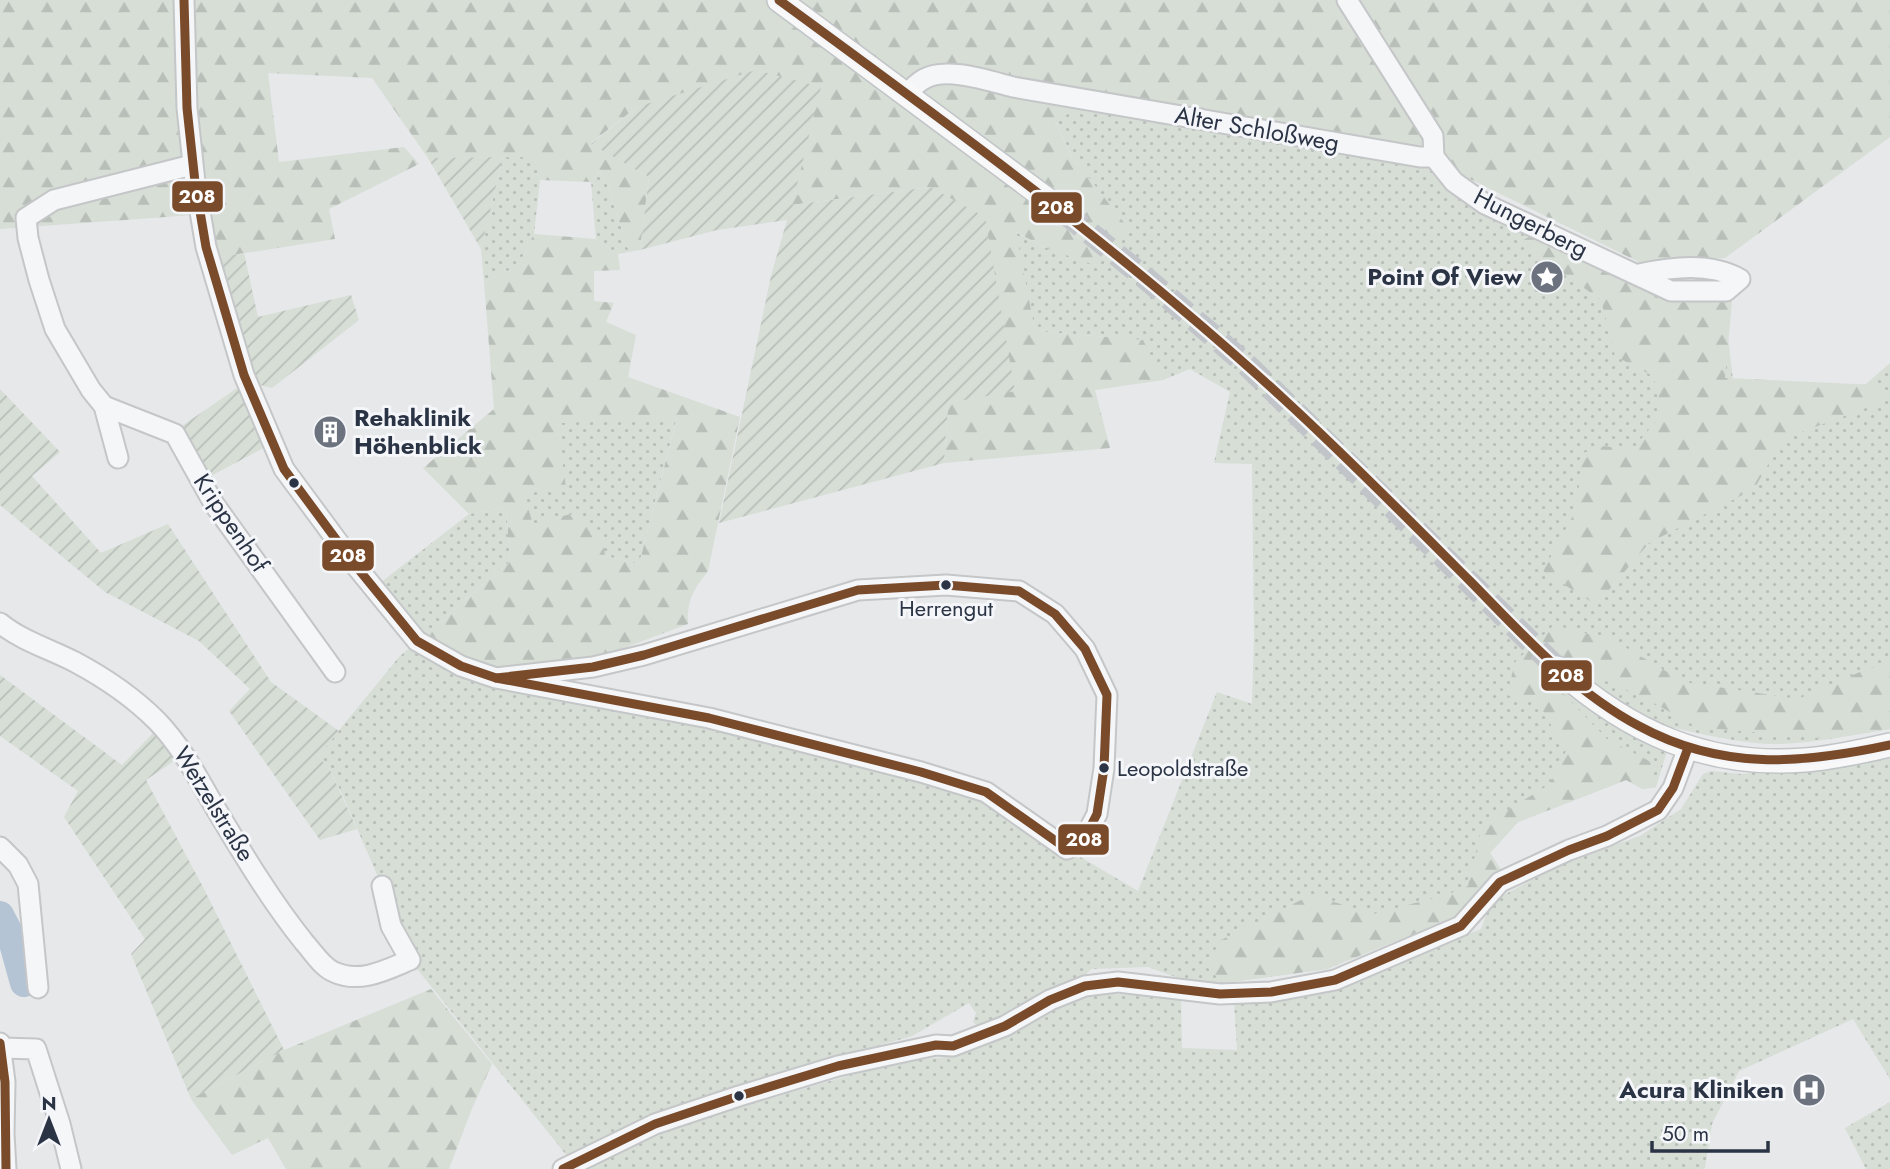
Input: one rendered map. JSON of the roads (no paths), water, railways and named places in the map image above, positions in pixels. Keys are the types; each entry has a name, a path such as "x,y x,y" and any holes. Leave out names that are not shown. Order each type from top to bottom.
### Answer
{"main road":[{"path":"779,0 1064,212"},
{"path":"1557,668 1612,712 1639,728 1688,748 1726,757 1778,761 1836,756 1890,746"}],"street":[{"path":"184,0 187,108 192,165 206,247 244,374 285,469 355,565 417,641 461,666 496,678 709,718 921,772 986,792 1067,849 1083,841 1097,814 1104,768 1107,695 1085,649 1055,614 1019,591 946,585 858,590 593,667 496,678"},
{"path":"1348,0 1433,136 1434,157"},
{"name":"Alter Schloßweg","path":"907,93 925,78 940,73 961,75 1013,87 1393,153 1434,157"},
{"name":"Hungerberg","path":"1434,157 1454,182 1485,204 1639,274"},
{"path":"118,458 104,406 90,390 55,329 39,280 26,218 54,200 192,165"},
{"name":"Krippenhof","path":"104,406 175,435 214,504 335,672"},
{"name":"Wetzelstraße","path":"0,623 10,631 76,662 130,695 156,721 176,742 293,928 320,961 333,972 355,977 376,975 410,960 391,926 382,886"},
{"path":"564,1169 646,1128 739,1096 838,1066 936,1045 953,1046 1005,1026 1050,1000 1085,986 1118,982 1220,994 1271,992 1335,980 1461,926 1500,882 1559,854 1607,836 1658,810 1673,788 1688,748"},
{"path":"0,847 18,865 28,884 38,988"},
{"path":"6,1169 5,1082 1,1046 36,1049 71,1169"}],"waterway":[{"path":"0,915 11,936 24,983"}],"tunnel":[{"path":"1064,212 1247,365 1557,668"}],"place":[{"name":"Point Of View","path":"1547,277"},
{"name":"Rehaklinik Höhenblick","path":"330,432"},
{"name":"Herrengut","path":"946,585"},
{"name":"Leopoldstraße","path":"1104,768"},
{"name":"Acura Kliniken","path":"1809,1090"}]}
